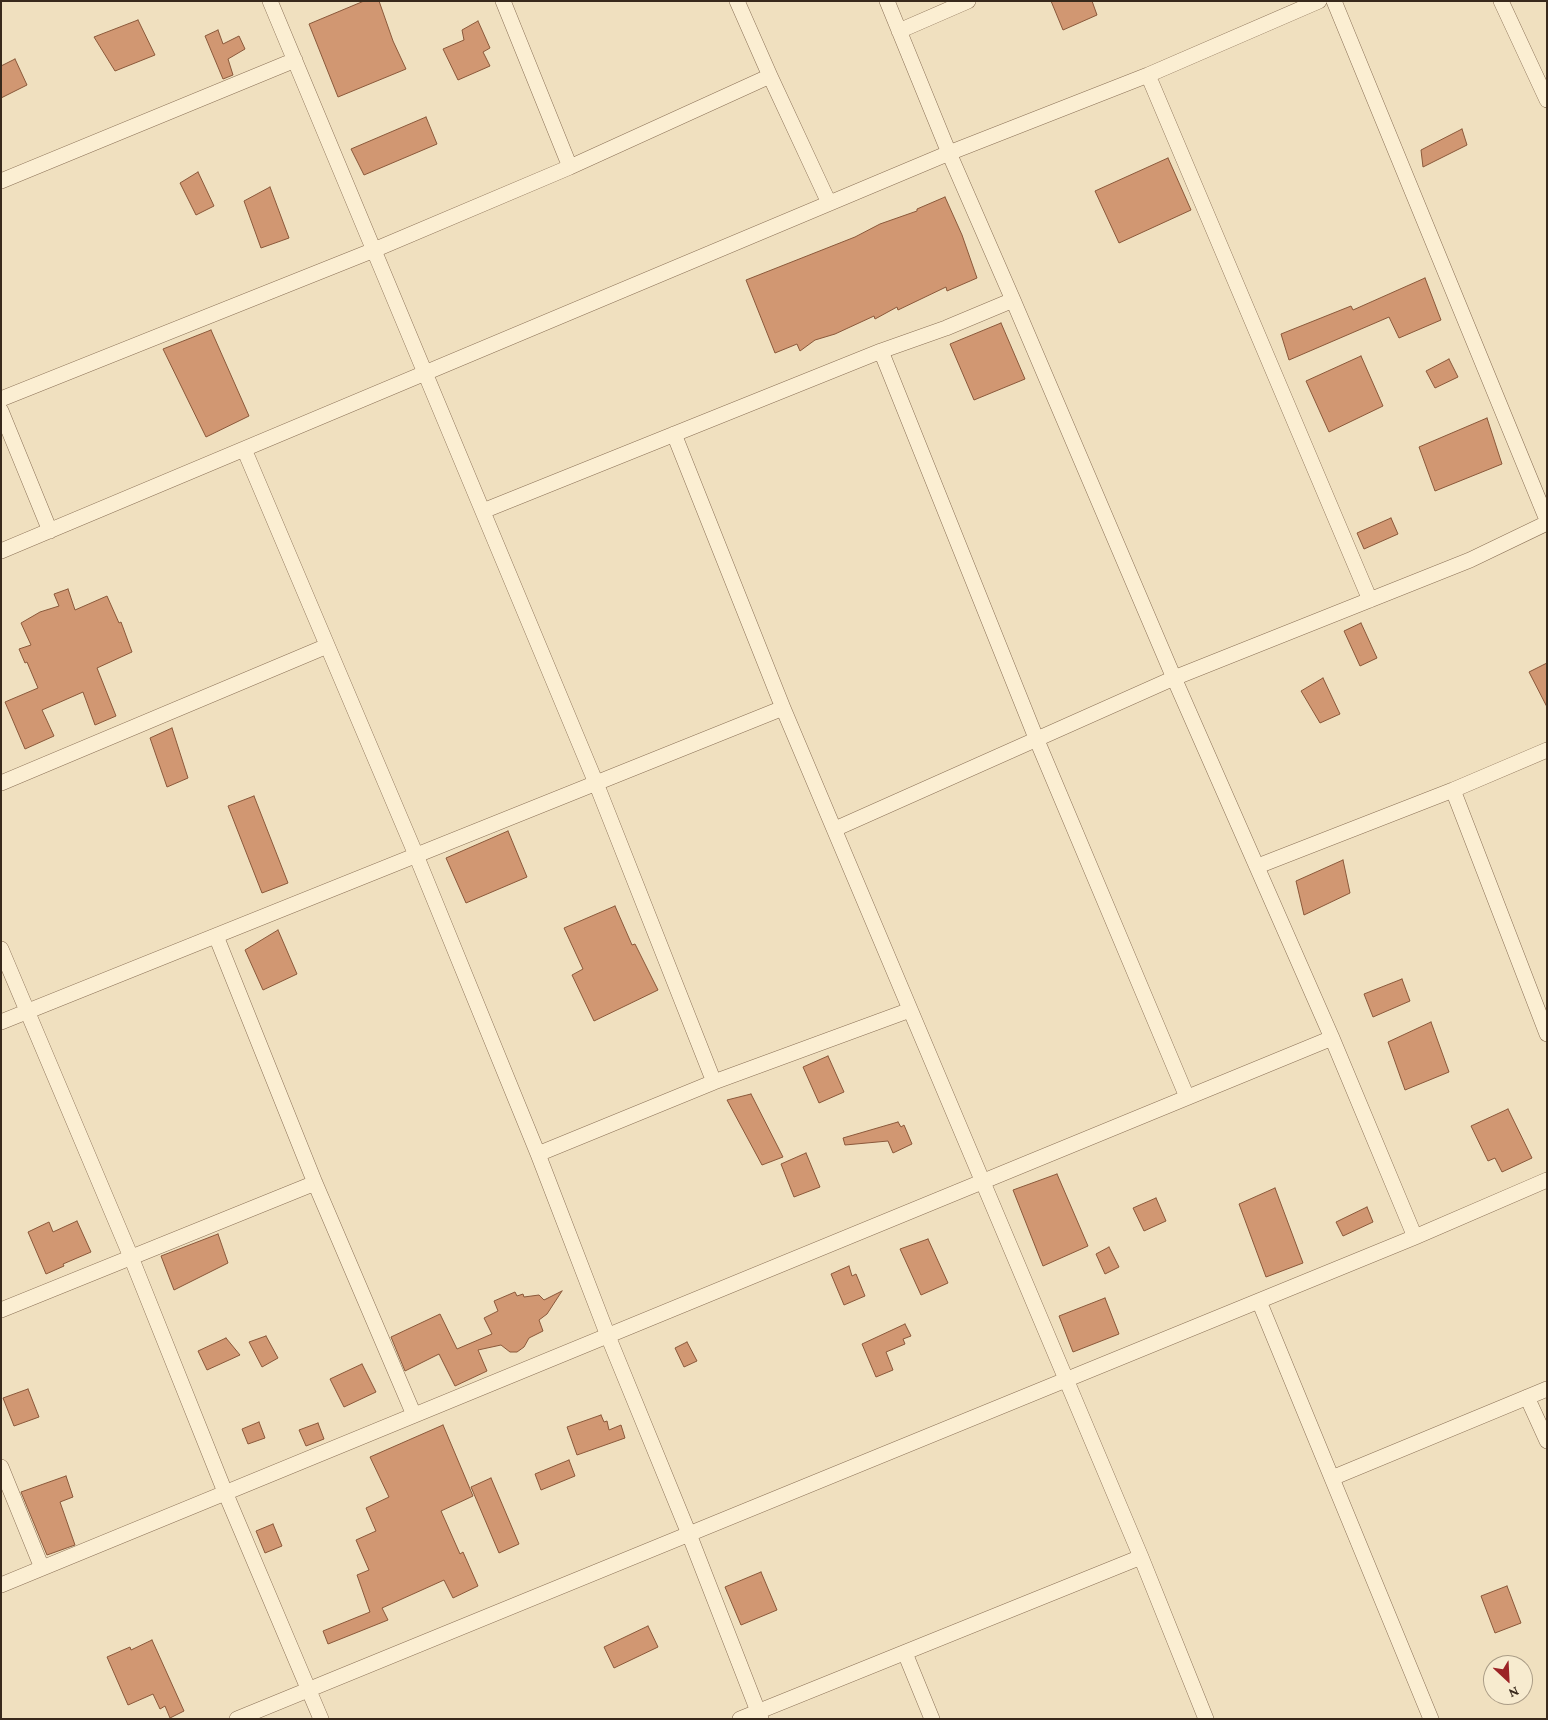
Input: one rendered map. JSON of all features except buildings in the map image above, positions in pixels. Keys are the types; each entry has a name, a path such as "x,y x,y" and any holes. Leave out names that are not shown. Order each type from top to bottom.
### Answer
{"street":[{"path":"270,1 596,783 714,1082"},
{"path":"503,1 570,167"},
{"path":"737,1 829,203"},
{"path":"887,1 949,153 1174,678 1332,1038 1415,1237"},
{"path":"899,31 968,1"},
{"path":"1,551 949,153 1148,75 1319,1"},
{"path":"836,829 1036,738 1174,678 1470,560 1547,522 1334,1"},
{"path":"1501,1 1547,100"},
{"path":"1,181 295,60"},
{"path":"1148,75 1370,600"},
{"path":"1,399 374,250 570,167 770,76"},
{"path":"483,510 1013,300"},
{"path":"881,351 1036,738 1187,1097"},
{"path":"1,411 50,531"},
{"path":"674,434 783,708 984,1181 1141,1557 1206,1719"},
{"path":"244,449 416,856 538,1154 608,1336 760,1715"},
{"path":"1,783 327,646"},
{"path":"1,1022 783,708"},
{"path":"1258,866 1453,790 1547,750"},
{"path":"1453,790 1547,1034"},
{"path":"216,936 315,1183 414,1415"},
{"path":"1,949 131,1257 226,1492 321,1719"},
{"path":"538,1154 714,1082 910,1010"},
{"path":"1,1585 1332,1038"},
{"path":"237,1719 1415,1237 1547,1180"},
{"path":"1,1310 315,1183"},
{"path":"1259,1301 1431,1719"},
{"path":"1332,1478 1547,1389"},
{"path":"1527,1397 1547,1441"},
{"path":"1,1467 42,1568"},
{"path":"740,1719 760,1715 905,1653 1141,1557"},
{"path":"905,1653 932,1719"}]}
